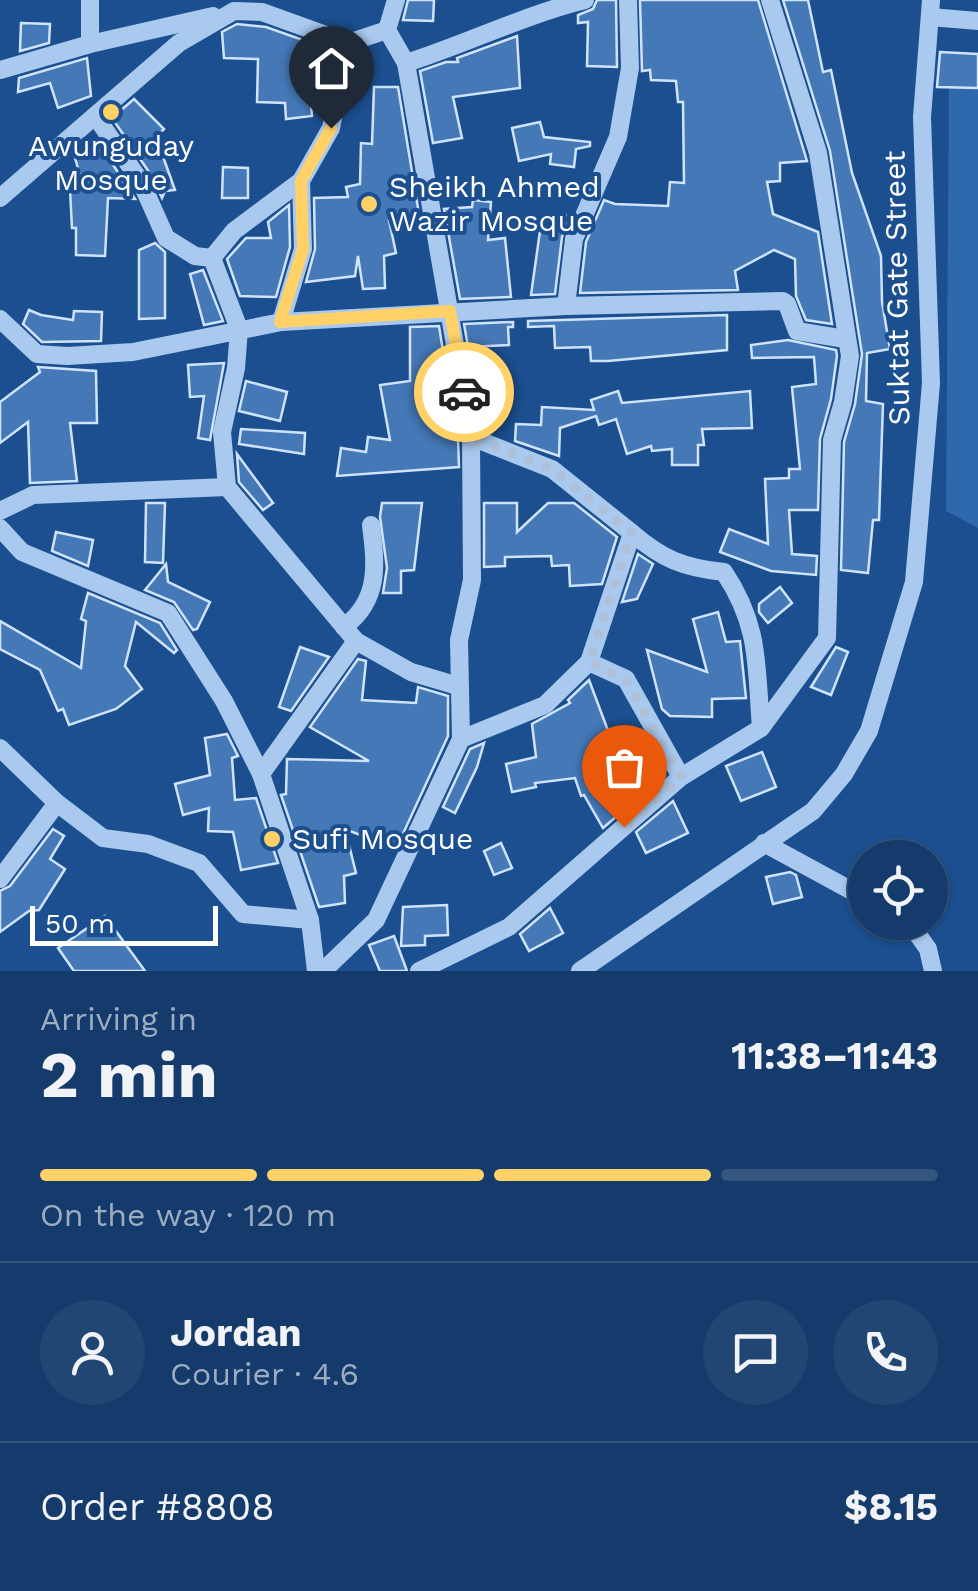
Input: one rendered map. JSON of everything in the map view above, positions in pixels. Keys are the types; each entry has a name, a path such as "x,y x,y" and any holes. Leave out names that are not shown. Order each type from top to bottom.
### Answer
{"street":[{"path":"90,0 90,44"},
{"path":"320,971 376,920 461,739 459,640 472,580 471,437 406,63 387,30 396,0"},
{"path":"406,63 461,46 550,9 585,0"},
{"path":"566,306 574,239 618,137 630,68 628,0"},
{"path":"419,971 509,927 682,778 761,728 827,638 832,440 850,356 818,153 770,0"},
{"path":"0,198 179,42 242,6"},
{"path":"0,56 9,67 242,6 348,42 387,30"},
{"path":"931,9 978,21"},
{"name":"Suktat Gate Street","path":"580,971 813,812 844,774 869,731 914,582 932,384 922,117 931,9"},
{"path":"212,258 234,231 301,181 331,128 348,42"},
{"path":"96,117 141,182 166,238 195,256 212,258"},
{"path":"280,322 303,249 301,181"},
{"path":"212,258 238,328 236,368 222,432 228,487 350,634 410,672 458,686"},
{"path":"0,320 37,354 66,356 133,352 280,322 566,306 783,301 788,304 796,331 845,339"},
{"path":"471,437 552,469 652,550 689,568 724,572 744,602 755,644 761,728"},
{"path":"0,511 33,496 228,487"},
{"path":"261,774 368,602 375,580 371,524"},
{"path":"0,528 22,552 168,614 224,702 261,774 310,920 320,971"},
{"path":"461,739 544,705 589,662 632,533"},
{"path":"589,662 626,680 682,778"},
{"path":"0,748 57,803 103,838 148,844 199,862 243,914 310,920"},
{"path":"0,879 57,803"},
{"path":"764,843 848,889"},
{"path":"922,940 933,971"}],"shaded area":[{"path":"949,76 978,77 978,528 946,511"}],"building":[{"path":"408,0 434,0 433,21 403,20"},
{"path":"597,0 616,0 617,67 587,66 588,22 578,23 578,15 593,9"},
{"path":"640,0 758,0 807,161 780,163 780,181 767,182 773,214 818,232 832,324 806,320 796,296 795,259 774,250 735,271 738,290 580,293 586,242 604,200 668,206 670,182 684,183 683,102 678,102 676,81 651,80 650,70 642,71"},
{"path":"783,0 808,0 823,72 831,70 852,173 881,256 882,302 890,349 867,353 866,401 883,404 879,520 873,520 868,573 841,570 844,442 855,404 862,354 830,151"},
{"path":"21,23 50,24 49,43 20,51"},
{"path":"237,24 266,27 334,51 327,84 309,86 312,116 286,119 285,103 257,102 258,59 224,58 222,32"},
{"path":"517,36 520,88 453,97 462,138 433,143 420,71 458,62 457,58"},
{"path":"940,52 978,54 978,88 937,87"},
{"path":"87,58 91,96 58,108 50,83 18,92 19,78"},
{"path":"374,87 398,87 419,214 389,220 396,253 384,256 385,288 363,289 358,256 355,276 306,282 315,249 314,198 348,197 346,187 360,184 361,143 372,144"},
{"path":"134,99 164,129 156,137 175,190 165,191 162,198 112,118"},
{"path":"540,122 544,137 590,142 590,146 576,149 574,167 550,164 551,154 519,161 512,128"},
{"path":"103,149 135,199 108,198 105,256 76,255 70,190 84,189 75,158"},
{"path":"223,167 248,168 248,198 222,198"},
{"path":"473,200 491,202 488,240 505,238 511,297 460,299 444,209 472,207"},
{"path":"289,205 290,247 276,297 240,296 227,259 246,238 271,238 268,222"},
{"path":"559,214 570,216 562,237 555,294 531,295 540,231 556,234"},
{"path":"155,243 165,252 165,318 139,319 139,250"},
{"path":"203,270 223,321 204,325 190,274"},
{"path":"29,310 73,320 74,311 102,312 101,341 42,342 23,324"},
{"path":"727,315 727,350 608,361 591,361 590,347 555,348 554,326 528,327 528,321"},
{"path":"513,322 513,327 508,327 509,345 468,347 464,324"},
{"path":"439,326 443,351 438,351 438,397 451,395 459,467 337,476 341,448 366,452 368,437 390,440 380,385 410,381 410,327"},
{"path":"788,340 836,350 837,356 820,439 818,510 789,510 792,554 817,556 816,575 771,571 720,552 729,529 768,544 765,479 789,478 789,469 800,469 792,387 816,384 814,357 752,358 751,345"},
{"path":"224,363 210,440 198,438 204,396 190,397 188,365"},
{"path":"38,367 96,371 97,423 70,423 77,481 30,483 28,422 0,443 0,402 40,372"},
{"path":"246,381 287,392 280,421 239,411"},
{"path":"618,391 622,403 750,391 752,428 702,429 704,445 698,445 698,465 672,465 672,449 652,451 651,446 627,454 616,419 599,425 596,416 560,428 559,456 515,441 516,424 541,425 542,407 594,410 591,400"},
{"path":"241,429 305,433 304,454 239,444"},
{"path":"237,454 273,503 263,510 239,482"},
{"path":"146,503 165,503 163,563 145,562"},
{"path":"382,503 422,503 414,570 401,571 401,593 383,593 387,568 380,517"},
{"path":"484,503 517,503 517,532 548,503 574,503 617,537 602,584 570,586 569,565 552,566 551,556 505,557 505,566 484,567"},
{"path":"56,532 93,540 88,566 52,551"},
{"path":"638,554 653,564 637,599 622,602"},
{"path":"166,564 168,582 210,602 197,629 193,630 174,602 145,590"},
{"path":"780,587 792,603 768,623 759,612 759,604"},
{"path":"88,593 160,623 177,650 174,653 136,622 125,666 142,689 116,709 69,725 63,709 58,711 40,670 0,649 0,621 81,668 86,621 81,619"},
{"path":"718,612 726,642 740,641 746,698 712,699 712,717 670,716 662,709 647,650 707,672 693,619"},
{"path":"300,647 329,657 291,711 279,707"},
{"path":"836,647 848,652 831,695 811,687"},
{"path":"358,659 366,661 362,700 416,703 418,687 448,696 448,736 396,849 345,829 356,873 344,876 345,903 319,907 281,795 286,794 287,759 369,761 310,727"},
{"path":"589,680 610,736 630,734 632,755 623,756 639,797 603,828 584,795 581,796 575,778 535,783 536,787 512,792 506,764 536,757 532,724 570,703 568,700"},
{"path":"227,734 238,756 232,758 235,800 256,798 278,863 241,870 233,832 208,831 209,808 183,815 175,784 210,775 205,738"},
{"path":"484,743 455,813 443,807 470,749"},
{"path":"762,752 776,787 741,801 726,766"},
{"path":"673,801 688,833 646,853 636,832"},
{"path":"53,829 64,836 50,859 65,869 39,910 29,911 0,932 0,891 10,886"},
{"path":"501,843 512,868 494,875 484,851"},
{"path":"790,872 796,875 802,897 773,904 766,877"},
{"path":"447,905 448,935 425,936 425,945 401,946 403,907"},
{"path":"550,908 563,933 529,951 520,934"},
{"path":"105,916 145,971 74,971 58,948"},
{"path":"394,936 407,971 380,971 369,945"}],"way so far":[{"path":"464,392 471,437 552,469 632,533 589,662 626,680 682,778 624,827"}],"place":[{"name":"Awunguday Mosque","path":"111,112"},
{"name":"Sheikh Ahmed Wazir Mosque","path":"369,204"},
{"name":"Sufi Mosque","path":"272,839"}],"route":[{"path":"331,128 301,181 303,249 280,322 450,311 464,392"}]}
